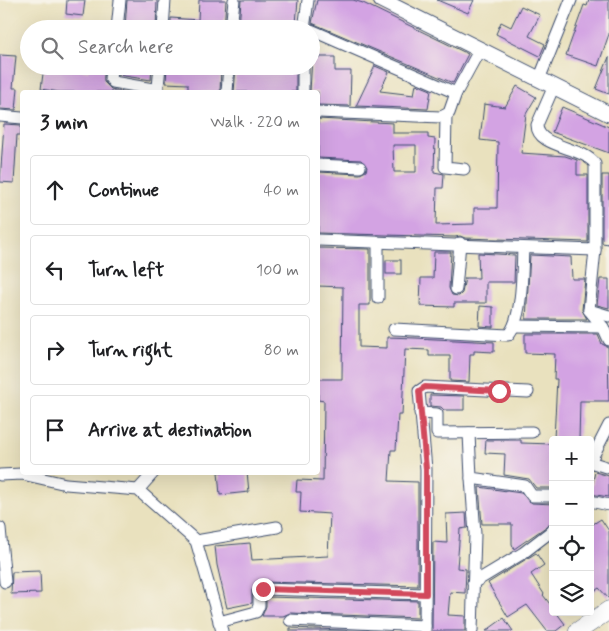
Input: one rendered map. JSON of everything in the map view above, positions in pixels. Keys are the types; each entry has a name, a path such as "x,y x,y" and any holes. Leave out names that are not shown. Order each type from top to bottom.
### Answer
{"main road":[{"path":"578,631 609,610"}],"street":[{"path":"118,20 120,0"},
{"path":"164,20 165,0"},
{"path":"233,20 234,0"},
{"path":"307,20 308,0"},
{"path":"381,0 540,77 609,114"},
{"path":"540,77 571,0"},
{"path":"320,34 456,93"},
{"path":"464,169 445,168 446,115 480,49"},
{"path":"110,75 113,82 153,89 158,87 159,75"},
{"path":"227,90 228,75"},
{"path":"303,75 303,90"},
{"path":"554,86 537,125 537,131 543,138 588,156 595,164 595,250 589,310 603,327 609,340"},
{"path":"320,112 441,117 446,115"},
{"path":"0,116 20,118"},
{"path":"320,165 360,167"},
{"path":"320,240 460,243 523,248 595,250"},
{"path":"378,242 378,298"},
{"path":"456,289 460,243"},
{"path":"394,330 508,335 514,326 521,291 523,248"},
{"path":"589,310 609,316"},
{"path":"514,326 603,327"},
{"path":"290,620 425,628 426,469 419,391 422,387 528,392"},
{"path":"420,413 437,414 437,433 532,432"},
{"path":"594,454 609,425"},
{"path":"469,433 475,534 472,631"},
{"path":"594,463 606,467"},
{"path":"0,475 20,474"},
{"path":"26,475 66,484 138,490 196,541 221,626 256,612 259,606 259,593 263,589 426,594"},
{"path":"138,490 151,475"},
{"path":"471,478 525,486 530,494 534,496 549,496"},
{"path":"594,502 609,505"},
{"path":"196,541 277,527"},
{"path":"0,528 5,582"},
{"path":"473,582 523,553 549,533"}],"building":[{"path":"67,0 85,0 83,16 66,14"},
{"path":"127,0 157,0 156,20 126,20"},
{"path":"199,0 226,0 225,20 198,20"},
{"path":"241,0 298,0 296,20 240,20"},
{"path":"317,0 353,0 363,3 468,54 453,83 320,26 320,20 313,20"},
{"path":"437,0 474,0 468,13"},
{"path":"589,0 609,0 609,34 598,66 566,55 584,5 587,6"},
{"path":"521,6 540,15 529,36 545,44 540,56 496,34 501,22 511,27"},
{"path":"171,18 198,20 171,20"},
{"path":"0,55 16,56 13,88 18,88 16,110 0,109"},
{"path":"320,57 335,57 335,71 351,71 350,106 320,105 320,90 310,90 311,75 320,75"},
{"path":"609,57 609,94 596,89"},
{"path":"375,66 389,72 380,91 414,95 416,84 431,90 428,109 356,106"},
{"path":"43,75 104,75 104,82 111,89 115,90 47,90 41,89"},
{"path":"118,75 151,75 151,80"},
{"path":"166,75 221,75 220,90 188,90 188,84 166,83"},
{"path":"235,75 296,75 296,90 234,90"},
{"path":"517,86 536,97 526,114 521,153 565,156 577,160 577,175 588,175 588,242 465,238 460,236 320,233 320,172 360,174 366,171 367,167 361,160 320,158 320,119 393,123 393,133 428,133 428,138 435,139 434,172 444,174 443,188 437,188 436,225 474,224 474,208 497,208 498,142 480,140 484,104 505,107","holes":["393,145 416,145 416,172 394,172"]},
{"path":"562,107 609,127 609,153 552,132"},
{"path":"4,124 20,125 20,135 17,135 14,183 0,182"},
{"path":"602,175 609,175 609,244 602,243"},
{"path":"320,248 370,249 370,305 359,305 359,347 387,348 387,337 494,342 494,352 474,351 474,354 470,354 469,382 450,381 450,356 429,356 429,350 405,349 402,415 398,415 396,450 391,450 389,481 418,482 418,586 263,582 252,590 252,603 227,608 217,565 215,546 250,543 252,560 328,556 330,514 300,512 301,492 296,492 297,480 323,481 324,401 320,400 320,379 342,379 343,287 320,286"},
{"path":"434,252 451,252 449,288 452,295 459,296 462,293 465,278 479,278 478,253 515,255 514,282 486,282 486,303 454,303 454,307 420,306 421,278 433,278"},
{"path":"530,255 571,257 572,279 585,279 582,310 587,319 526,319"},
{"path":"386,260 401,260 401,274 386,274"},
{"path":"600,279 609,279 609,308 597,305"},
{"path":"480,306 493,307 493,327 479,326"},
{"path":"525,334 598,334 602,344 608,347 609,401 580,401 579,436 554,436 557,379 554,379 555,354 525,353"},
{"path":"430,395 464,396 464,410 444,410 441,407 430,406"},
{"path":"486,440 521,440 521,443 549,444 549,488 536,488 529,479 504,475 505,454 485,453"},
{"path":"595,472 609,476 609,497 594,495"},
{"path":"218,475 247,475 249,492 220,495"},
{"path":"479,487 521,493 532,503 549,504 549,525 514,549 512,544 512,524 482,524"},
{"path":"466,513 467,528 460,529 457,568 466,569 465,593 450,592 448,615 465,616 465,631 432,631 433,542 447,543 446,514"},
{"path":"601,519 609,531 609,599 599,588 594,591 594,523"},
{"path":"536,553 544,565 531,574 549,603 549,616 559,616 565,624 556,631 547,631 527,605 508,617 488,583"},
{"path":"40,571 41,593 11,594 12,572"},
{"path":"266,597 418,601 418,618 290,613 283,616 262,616 266,606"},
{"path":"504,618 513,631 486,631"},
{"path":"290,628 369,631 290,631"}],"route":[{"path":"263,589 426,594 426,469 419,391 422,387 425,387 499,391"}]}
